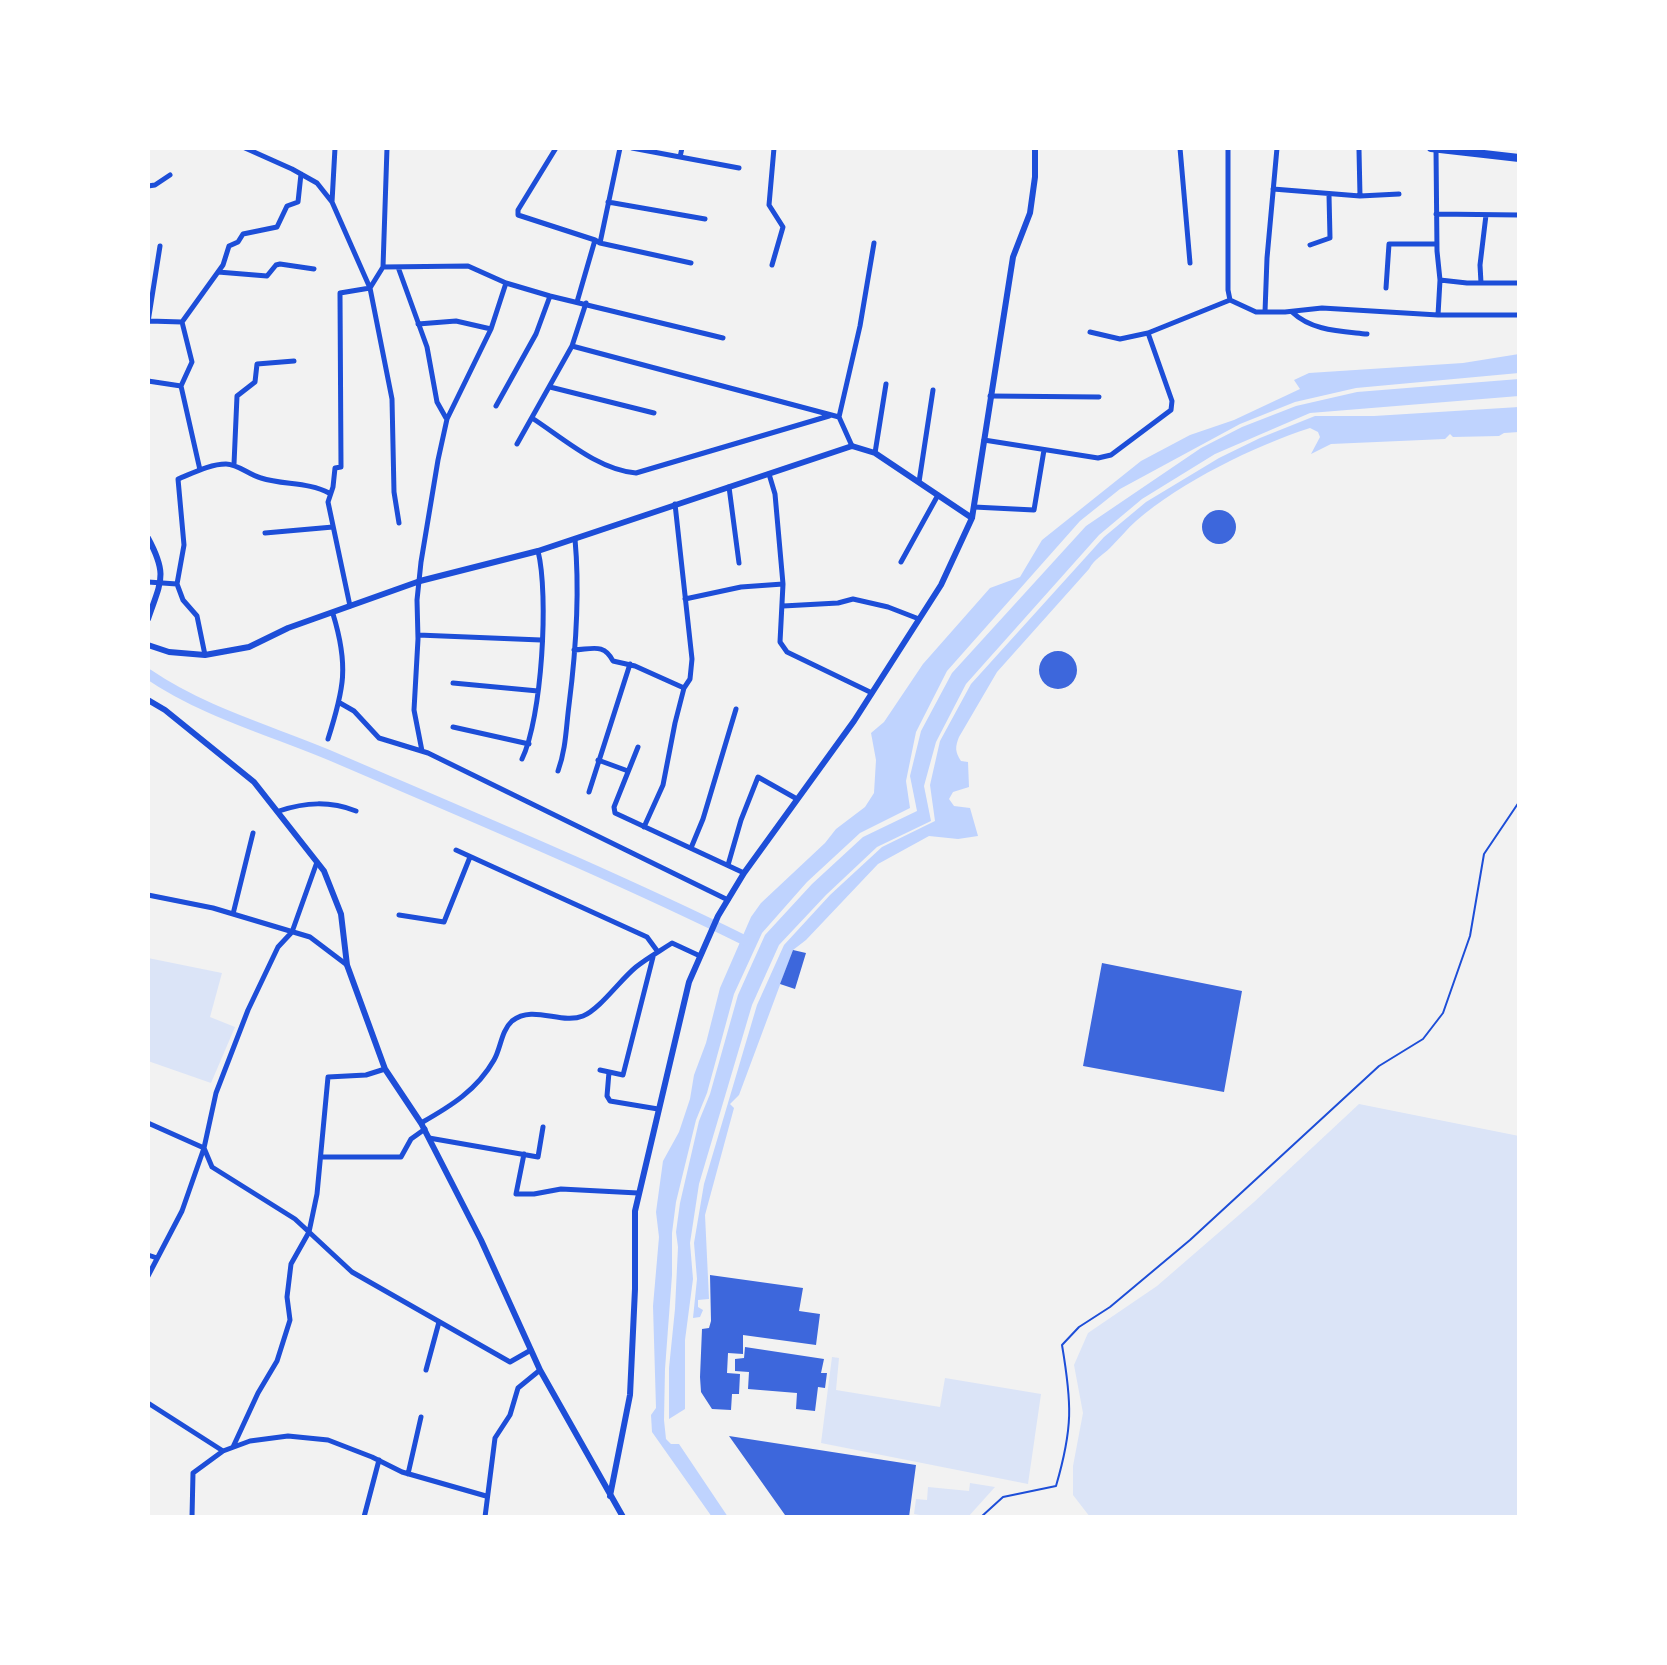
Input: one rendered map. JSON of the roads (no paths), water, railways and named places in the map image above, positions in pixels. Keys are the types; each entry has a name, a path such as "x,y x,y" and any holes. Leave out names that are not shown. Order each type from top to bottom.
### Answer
{"main road":[{"path":"1434,148 1519,158"}],"street":[{"path":"245,148 317,183 332,202 370,288 392,399 394,492 399,523"},
{"path":"332,202 335,148"},
{"path":"350,606 328,502 335,468 341,467 340,293 370,288 383,267 387,148"},
{"path":"556,148 518,210 518,215 598,242 691,263"},
{"path":"577,302 598,242 620,148"},
{"path":"632,148 739,168"},
{"path":"680,157 682,148"},
{"path":"772,265 783,227 769,205 774,148"},
{"path":"610,1496 630,1395 635,1211 689,982 718,916 744,873 872,693 941,585 972,518 1013,257 1030,213 1035,148"},
{"path":"1180,148 1190,263"},
{"path":"1228,148 1230,300"},
{"path":"1265,312 1277,148"},
{"path":"1434,148 1440,280 1438,315"},
{"path":"1359,150 1360,196"},
{"path":"200,470 181,386 192,362 182,322 218,272 229,246 238,242 243,234 277,227 287,206 298,202 301,174"},
{"path":"148,186 170,175"},
{"path":"1273,189 1329,195 1399,194"},
{"path":"1310,245 1330,238 1329,195"},
{"path":"608,202 705,219"},
{"path":"1436,214 1519,215"},
{"path":"1481,283 1486,215"},
{"path":"852,446 839,417 860,326 874,243"},
{"path":"1386,288 1389,244 1437,244"},
{"path":"160,246 148,322 182,322"},
{"path":"218,272 267,276 280,264 314,269"},
{"path":"383,267 468,266 506,283 550,296 723,338"},
{"path":"398,267 427,347 437,402 447,419"},
{"path":"1440,280 1519,283"},
{"path":"422,751 414,710 421,562 447,419 491,329 506,283"},
{"path":"496,406 536,334 550,296"},
{"path":"1090,332 1120,339 1148,333 1230,300 1256,312 1322,308 1438,315 1519,315"},
{"path":"517,444 572,346 586,303"},
{"path":"1291,311 1301,321 1321,328 1367,334"},
{"path":"418,324 456,321 491,329"},
{"path":"984,440 1090,458 1105,457 1171,410 1172,401 1148,333"},
{"path":"572,346 839,417"},
{"path":"234,464 237,396 255,382 257,364 294,361"},
{"path":"148,381 181,386"},
{"path":"875,453 886,384"},
{"path":"550,387 654,413"},
{"path":"919,482 933,390"},
{"path":"990,396 1099,397"},
{"path":"532,418 595,459 620,472 636,473 829,416"},
{"path":"148,645 169,652 205,655 249,647 288,628 420,581 538,551 852,446 875,453 972,518"},
{"path":"974,507 1034,510 1044,450"},
{"path":"205,655 197,616 183,600 177,584 184,545 178,479 222,464 234,464 244,473 265,480 320,488 329,493"},
{"path":"769,474 775,494 783,584 780,642 787,652 872,693"},
{"path":"729,487 739,563"},
{"path":"901,562 938,495"},
{"path":"644,827 663,785 684,688 690,679 692,659 675,504"},
{"path":"265,533 333,527"},
{"path":"148,538 160,559 161,581 148,619"},
{"path":"558,771 566,742 574,650 578,570 575,539"},
{"path":"522,759 529,744 538,691 544,584 538,551"},
{"path":"148,582 177,584"},
{"path":"685,599 741,587 783,584"},
{"path":"783,606 838,603 853,599 888,607 919,619"},
{"path":"328,739 340,703 344,672 340,636 333,614"},
{"path":"418,635 541,640"},
{"path":"574,650 602,648 613,661 630,664 684,688"},
{"path":"589,792 630,664"},
{"path":"453,683 538,691"},
{"path":"148,700 165,710 254,782 324,871 341,914 347,965 385,1069 423,1126 481,1240 540,1370 623,1517"},
{"path":"340,703 354,711 379,738 422,751 728,900"},
{"path":"691,848 703,819 736,709"},
{"path":"453,727 529,744"},
{"path":"638,747 614,807 615,813 744,873"},
{"path":"598,760 628,771"},
{"path":"728,865 758,777 797,799"},
{"path":"279,811 296,806 334,803 356,811"},
{"path":"233,914 253,833"},
{"path":"456,850 647,937 656,954 623,1075 600,1070"},
{"path":"399,915 444,922 470,857"},
{"path":"148,1276 182,1211 204,1148 216,1093 248,1010 278,947 292,932 317,862"},
{"path":"148,895 233,914 310,937 347,965"},
{"path":"321,1157 401,1157 423,1126 480,1081 496,1058 505,1030 512,1022 522,1016 547,1015 572,1020 588,1015 637,966 672,943 702,953"},
{"path":"233,1447 277,1361 290,1320 287,1297 291,1264 309,1232 321,1157 328,1077 366,1075 385,1069"},
{"path":"609,1072 607,1096 610,1101 658,1109"},
{"path":"148,1123 204,1148 212,1167 295,1219 352,1272 510,1362 531,1350"},
{"path":"429,1138 538,1157 543,1127"},
{"path":"524,1154 516,1194 561,1189 638,1193"},
{"path":"148,1255 157,1258"},
{"path":"426,1370 439,1322"},
{"path":"485,1517 495,1438 510,1415 518,1388 540,1370"},
{"path":"148,1403 223,1451"},
{"path":"408,1474 421,1417"},
{"path":"192,1517 193,1473 233,1447 250,1441 288,1436 328,1440 408,1474 486,1496"},
{"path":"364,1517 379,1460"}],"lane":[{"path":"981,1517 1003,1497 1056,1486 1071,1422 1062,1345 1079,1327 1110,1307 1190,1240 1379,1066 1423,1039 1443,1013 1470,936 1484,854 1519,802"}],"water":[{"path":"1519,354 1519,373 1356,388 1295,402 1240,424 1120,489 1080,521 947,671 916,732 906,781 910,808 860,833 807,882 762,933 734,994 707,1093 696,1120 676,1202 672,1233 665,1369 666,1439 671,1444 679,1444 728,1517 712,1517 652,1432 651,1415 656,1408 653,1306 659,1237 656,1212 663,1161 679,1132 720,988 751,917 761,903 836,829 865,807 874,793 876,760 871,733 884,722 923,664 990,588 1020,577 1042,540 1141,461 1190,435 1234,420 1300,389 1294,380 1309,373 1463,363"},
{"path":"1519,379 1519,396 1310,413 1215,454 1142,499 1099,535 966,684 936,742 924,786 931,821 877,847 826,895 779,945 752,1005 699,1184 690,1243 693,1279 685,1340 685,1409 669,1419 669,1368 680,1203 699,1121 710,1094 738,995 765,935 812,884 863,837 917,811 910,776 921,731 952,673 1086,526 1201,448 1242,427 1296,406 1357,392"},
{"path":"1519,407 1519,432 1499,436 1453,437 1450,434 1445,439 1331,444 1311,454 1320,437 1318,432 1310,428 1288,436 1242,455 1174,493 1136,521 1094,562 997,672 959,737 957,752 961,761 968,762 969,787 953,792 949,799 954,806 970,808 978,836 958,839 929,836 878,864 793,950 739,1095 730,1104 734,1108 705,1215 709,1299 698,1300 698,1307 703,1310 700,1317 693,1318 697,1279 694,1243 704,1184 757,1005 784,945 830,895 882,847 935,821 930,785 940,741 971,684 1104,537 1146,502 1219,458 1315,416 1374,416"}],"waterway":[{"path":"148,674 216,711 491,824 746,941"}]}
